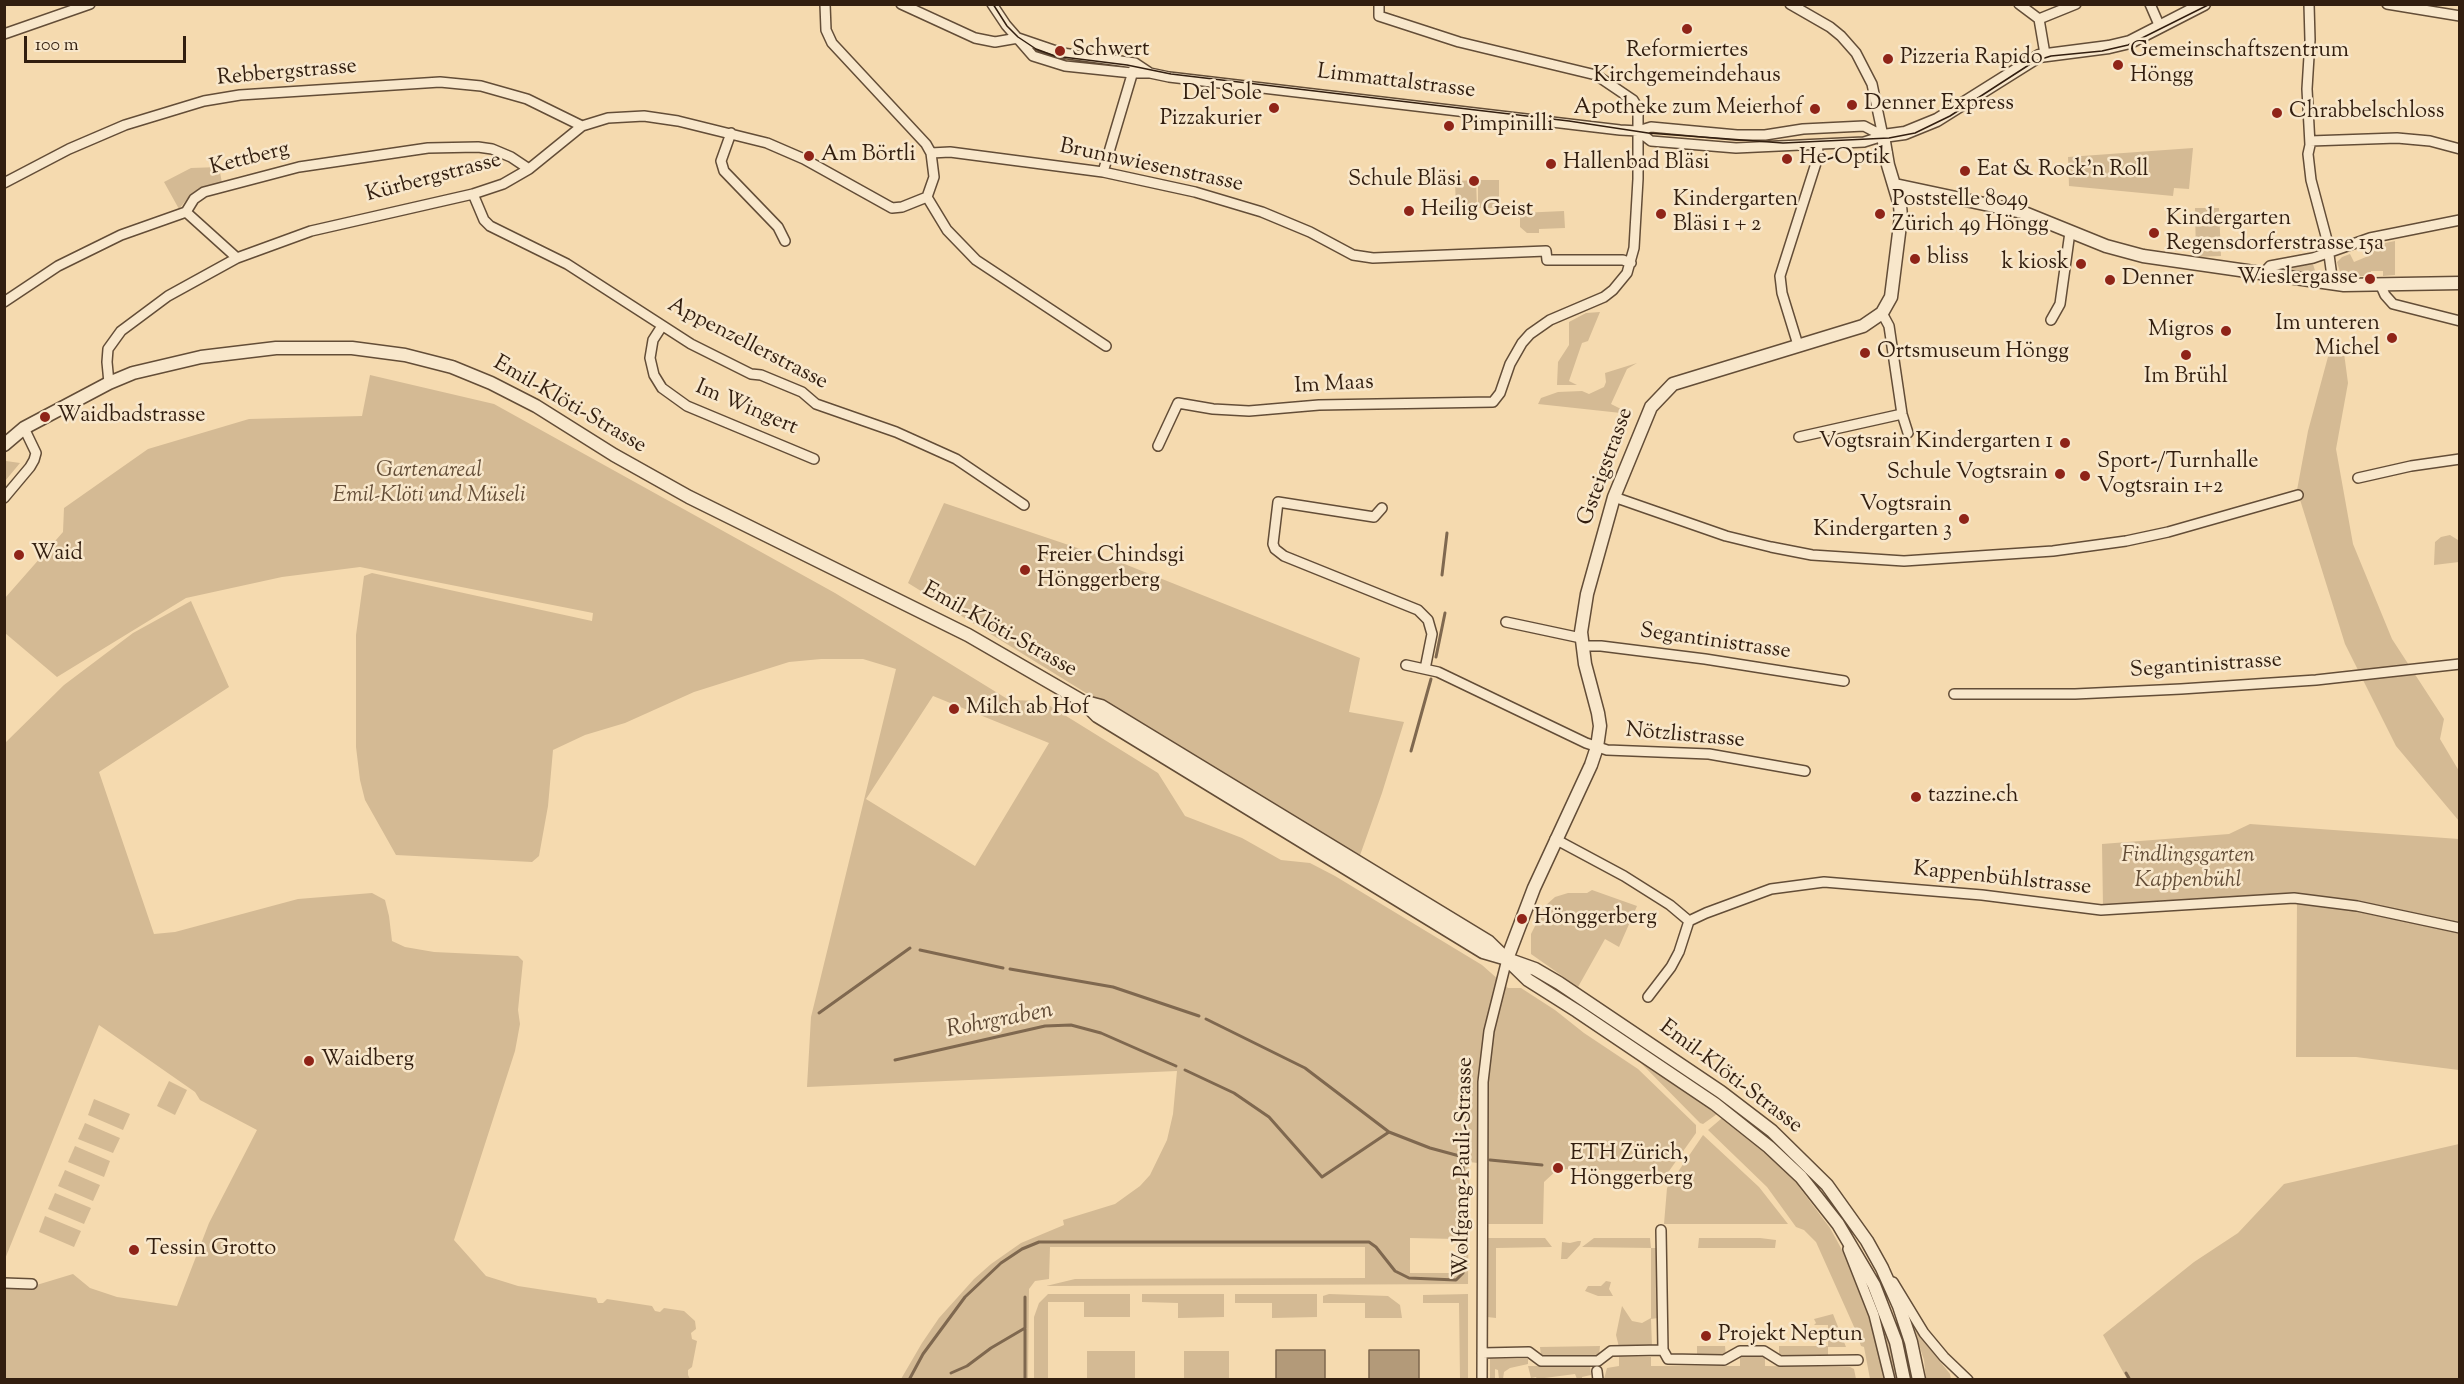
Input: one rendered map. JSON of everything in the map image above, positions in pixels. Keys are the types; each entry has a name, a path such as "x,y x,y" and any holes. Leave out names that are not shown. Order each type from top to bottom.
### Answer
{"street":[{"path":"4,34 90,4"},
{"path":"825,4 826,30 832,43 932,153 934,177 927,197 947,230 976,260 1106,346"},
{"path":"901,4 975,38 995,42 1018,38"},
{"name":"Limmattalstrasse","path":"992,4 1033,56 1044,61 1132,74 1150,73 1381,103 1638,131 1651,128 1765,135 1803,129 1864,126 1883,136"},
{"path":"1379,4 1379,16 1459,42 1596,75 1633,100 1638,108 1638,131 1634,248 1631,263"},
{"path":"1790,4 1841,36 1856,53 1872,84 1901,217 1890,297 1882,313 1889,326 1902,414 1908,432"},
{"path":"2019,4 2039,19 2045,54"},
{"path":"2039,19 2076,4"},
{"path":"2150,4 2160,27"},
{"path":"1883,136 1905,133 1937,120 2023,64 2045,54 2121,44 2204,4"},
{"path":"2309,4 2307,89 2310,141 2308,154 2311,180 2333,284"},
{"path":"2387,4 2460,16"},
{"name":"Limmattalstrasse","path":"1018,38 1062,54 1135,63 1150,73"},
{"path":"1103,172 1135,63"},
{"name":"Rebbergstrasse","path":"4,183 69,149 125,125 204,101 240,94 440,82 481,86 527,99 582,126"},
{"name":"Kürbergstrasse","path":"109,383 108,349 121,331 168,296 237,258 311,231 473,194 503,184 529,169 582,126 608,118 631,115 674,120 767,143 804,159 880,203 892,207 902,207 927,197"},
{"name":"Limmattalstrasse","path":"1638,131 1651,141 1736,148 1864,142 1883,136"},
{"path":"731,133 721,161 724,171 778,227 785,241"},
{"path":"1762,147 1765,135"},
{"path":"2310,141 2397,138 2430,141 2460,149"},
{"path":"1798,345 1782,293 1780,276 1817,160 1818,145"},
{"name":"Kettberg","path":"4,302 68,261 121,235 186,212 199,195 217,188 299,167 428,148 478,147 492,149 512,157 529,169"},
{"name":"Brunnwiesenstrasse","path":"932,153 950,152 1103,172 1195,192 1290,223 1353,255 1373,258 1546,251 1547,260 1623,260 1631,263"},
{"path":"1895,185 2022,212 2106,246 2143,256 2333,284 2381,286 2460,283"},
{"name":"Appenzellerstrasse","path":"473,194 484,220 490,226 567,264 691,344 751,374 761,375 802,392 816,404 896,432 956,459 1024,505"},
{"path":"186,212 237,258"},
{"path":"2262,275 2270,266 2328,254 2370,238 2460,220"},
{"path":"2051,320 2060,304 2070,232"},
{"name":"Im Maas","path":"1158,446 1178,403 1214,409 1249,411 1320,405 1493,402 1500,393 1510,364 1530,334 1550,320 1604,297 1621,282 1631,263"},
{"path":"2381,286 2385,296 2392,304 2460,321"},
{"name":"Gsteigstrasse","path":"1507,958 1555,839 1591,765 1597,747 1600,726 1598,712 1581,642 1587,594 1614,497 1651,407 1673,384 1863,326 1882,313"},
{"name":"Im Wingert","path":"662,326 654,340 650,358 654,375 662,388 687,406 814,459"},
{"name":"Emil-Klöti-Strasse","path":"4,445 24,428 109,383 133,373 201,357 276,348 352,348 405,355 452,367 491,383 536,406 650,477 929,615 1082,700 1101,706 1350,860 1489,942 1528,980 1715,1104 1801,1176 1838,1224 1874,1285 1896,1342 1904,1380"},
{"path":"1799,437 1902,414"},
{"path":"4,498 30,467 36,453 24,428"},
{"path":"2358,478 2411,466 2460,459"},
{"path":"1614,497 1726,536 1771,547 1812,555 1904,561 2053,551 2126,541 2168,532 2298,495"},
{"path":"1382,508 1374,517 1278,502 1273,544 1275,549 1284,556 1418,610 1428,620 1432,633 1425,669"},
{"name":"Segantinistrasse","path":"1506,622 1601,646 1705,659 1844,681"},
{"name":"Segantinistrasse","path":"1954,694 2075,694 2181,690 2377,674 2460,664"},
{"name":"Nötzlistrasse","path":"1406,665 1438,672 1607,750 1709,754 1805,771"},
{"path":"1555,839 1633,882 1670,905 1689,921 1679,952 1671,967 1648,997"},
{"name":"Kappenbühlstrasse","path":"1689,921 1771,889 1824,882 1982,895 2101,910 2294,898 2357,906 2460,928"},
{"name":"Emil-Klöti-Strasse","path":"1507,958 1535,969 1632,1030 1721,1092 1772,1131 1827,1185 1846,1209 1882,1268 1911,1342 1919,1380"},
{"name":"Wolfgang-Pauli-Strasse","path":"1482,1380 1482,1082 1489,1031 1507,958"},
{"path":"1838,1224 1874,1315 1890,1380"},
{"path":"1661,1230 1663,1350 1668,1359 1724,1360 1740,1351 1764,1351 1780,1361 1858,1360"},
{"path":"1882,1268 1924,1333 1944,1357 1968,1380"},
{"path":"4,1283 32,1284"},
{"path":"1482,1353 1529,1353 1541,1361 1598,1361 1611,1351 1663,1350"}],"green space":[{"path":"2193,148 2189,189 2174,188 2173,196 2069,186 2068,157"},
{"path":"219,167 222,183 201,188 179,209 164,182 191,168"},
{"path":"1476,180 1477,208 1456,209 1455,181"},
{"path":"1478,180 1499,180 1499,208 1478,208"},
{"path":"2195,208 2219,208 2221,256 2196,257"},
{"path":"1564,211 1565,228 1539,229 1539,233 1527,233 1520,227 1520,213"},
{"path":"2395,241 2395,275 2383,276 2383,271 2371,271 2371,276 2349,276 2340,272 2337,262 2342,257 2350,254 2354,262 2373,254 2370,246"},
{"path":"2313,264 2316,274 2285,270 2285,268"},
{"path":"1600,312 1588,341 1582,343 1569,381 1577,385 1557,385 1558,362 1569,345 1569,322 1586,313"},
{"path":"2329,353 2344,353 2348,383 2336,449 2353,544 2392,639 2444,719 2440,739 2459,771 2459,821 2396,746 2345,644 2297,490 2308,431"},
{"path":"1637,363 1627,369 1611,404 1621,409 1621,413 1538,404 1541,398 1558,392 1582,391 1589,394 1604,387 1605,373"},
{"name":"Gartenareal Emil-Klöti und Müseli","path":"370,375 494,404 835,593 1009,700 1042,701 1158,773 1185,816 1242,838 1281,860 1310,863 1482,965 1508,988 1521,988 1638,1069 1696,1125 1696,1133 1662,1181 1646,1171 1558,1169 1544,1182 1543,1224 1487,1224 1487,1164 1469,1162 1468,1284 1046,1286 1075,1279 1365,1278 1365,1247 1050,1247 1049,1279 1035,1281 1029,1289 1028,1379 901,1379 939,1318 974,1279 991,1264 1021,1243 1064,1225 1063,1220 1115,1204 1140,1186 1150,1175 1167,1140 1173,1114 1177,1071 807,1087 811,1017 896,669 863,659 789,662 694,692 625,723 585,735 553,750 548,806 539,856 532,862 396,855 365,800 356,747 356,635 364,576 372,573 592,621 593,613 360,567 282,577 186,598 57,677 5,633 5,598 63,532 64,508 148,449 249,419 362,416","holes":["933,696 1049,743 975,866 866,799","1410,1238 1456,1239 1457,1273 1410,1273"]},
{"path":"6,461 20,463 5,481 5,463"},
{"path":"944,503 1122,563 1360,658 1349,712 1404,722 1358,861 908,583"},
{"path":"2450,535 2458,540 2459,562 2434,565 2435,542 2441,537"},
{"path":"191,601 229,687 99,772 154,934 175,932 298,899 372,893 385,900 392,941 405,947 434,952 518,956 523,961 518,1010 520,1024 515,1051 454,1240 486,1276 518,1286 596,1298 598,1303 603,1303 607,1299 652,1306 655,1311 660,1312 664,1308 684,1311 695,1321 696,1329 691,1333 692,1339 697,1341 692,1367 688,1370 690,1379 5,1379 5,1288 30,1287 73,1274 90,1288 117,1297 177,1306 209,1223 257,1130 200,1100 195,1092 99,1025 5,1259 5,743 64,685 133,633"},
{"name":"Findlingsgarten Kappenbühl","path":"2250,824 2459,839 2459,925 2325,897 2294,895 2103,907 2102,844 2229,834"},
{"path":"1592,890 1637,906 1619,947 1605,939 1578,987 1531,954 1531,934 1545,906 1555,897 1568,893 1587,893"},
{"path":"2297,901 2369,911 2459,932 2459,1070 2356,1057 2296,1057"},
{"path":"1632,1054 1717,1114 1703,1124 1700,1123"},
{"path":"169,1081 187,1090 175,1115 157,1106"},
{"path":"94,1099 130,1114 123,1130 88,1115"},
{"path":"1722,1118 1765,1151 1790,1175 1830,1228 1847,1259 1892,1370 1882,1329 1885,1328 1899,1379 1870,1379 1864,1347 1861,1346 1816,1242 1804,1230 1796,1227 1767,1187 1708,1130"},
{"path":"85,1123 120,1138 113,1153 78,1139"},
{"path":"1703,1135 1759,1187 1788,1224 1664,1224 1667,1188"},
{"path":"2459,1144 2459,1379 2127,1379 2103,1335 2194,1262 2238,1233 2284,1184"},
{"path":"75,1146 110,1161 104,1177 68,1162"},
{"path":"65,1170 100,1185 93,1201 58,1186"},
{"path":"55,1193 91,1208 84,1224 48,1209"},
{"path":"45,1216 81,1231 74,1247 39,1232"},
{"path":"1487,1238 1545,1238 1552,1247 1496,1248 1496,1318 1487,1317"},
{"path":"1594,1238 1650,1238 1651,1248 1582,1247"},
{"path":"1699,1238 1776,1240 1775,1248 1698,1248"},
{"path":"1581,1241 1580,1245 1567,1259 1561,1259 1562,1242"},
{"path":"1651,1248 1657,1248 1658,1318 1651,1319 1652,1347 1619,1347 1616,1335 1622,1306 1632,1321 1642,1323 1651,1318"},
{"path":"1606,1281 1611,1282 1609,1289 1613,1296 1598,1296 1585,1291 1588,1286 1601,1286"},
{"path":"1048,1294 1130,1294 1130,1317 1084,1317 1084,1302 1048,1302 1048,1379 1034,1379 1034,1317 1039,1303"},
{"path":"1142,1294 1224,1294 1224,1317 1178,1318 1178,1303 1142,1302"},
{"path":"1235,1294 1317,1294 1317,1317 1272,1318 1272,1303 1235,1303"},
{"path":"1329,1294 1388,1296 1400,1305 1402,1318 1365,1318 1365,1303 1323,1303 1323,1296"},
{"path":"1468,1294 1468,1379 1460,1379 1459,1303 1423,1303 1423,1295"},
{"path":"1833,1314 1846,1347 1828,1347 1828,1356 1779,1356 1779,1346 1828,1346 1828,1325 1814,1325 1816,1323 1814,1319"},
{"path":"1911,1320 1922,1339 1950,1374 1951,1379 1926,1379 1924,1360"},
{"path":"1600,1346 1599,1356 1541,1356 1540,1347"},
{"path":"1697,1346 1725,1346 1726,1356 1697,1356"},
{"path":"1087,1351 1135,1351 1135,1379 1087,1379"},
{"path":"1184,1351 1229,1351 1229,1379 1184,1379"},
{"path":"1619,1357 1651,1357 1651,1366 1740,1366 1740,1357 1765,1357 1765,1366 1850,1367 1854,1369 1856,1379 1604,1379 1607,1368 1619,1366"},
{"path":"1490,1359 1528,1359 1528,1364 1510,1368 1504,1372 1503,1379 1499,1379 1498,1370 1495,1369 1495,1379 1490,1379"},
{"path":"1528,1366 1590,1366 1591,1375 1582,1377 1582,1379 1577,1379 1575,1374 1537,1379 1536,1377 1531,1378"}],"shaded area":[{"path":"1276,1350 1325,1350 1325,1379 1276,1379"},
{"path":"1369,1350 1419,1350 1419,1379 1369,1379"}],"waterway":[{"path":"1442,575 1447,533"},
{"path":"1436,657 1445,613"},
{"path":"1411,751 1431,679"},
{"name":"Rohrgraben","path":"819,1013 910,948"},
{"name":"Rohrgraben","path":"920,950 1003,968"},
{"name":"Rohrgraben","path":"1010,969 1113,987 1199,1016"},
{"name":"Rohrgraben","path":"1206,1019 1305,1068 1389,1132 1430,1148 1467,1158"},
{"name":"Rohrgraben","path":"895,1060 1045,1026 1071,1025 1101,1033 1176,1066"},
{"name":"Rohrgraben","path":"1185,1070 1234,1093 1269,1117 1322,1177 1389,1132"},
{"path":"909,1380 923,1354 965,1297 1001,1263 1022,1249 1039,1242 1369,1242 1376,1247 1395,1271 1409,1278 1456,1280 1463,1273 1463,1165 1461,1157"},
{"name":"Rohrgraben","path":"1490,1160 1542,1165"},
{"path":"1025,1297 1025,1380"},
{"path":"951,1373 967,1366 991,1348 1025,1328"},
{"path":"2126,1373 2130,1380"}],"tram line":[{"path":"993,4 1007,26 1018,37 1036,49 1055,56 1127,65 1171,74 1569,121 1648,133 1783,143 1889,138 1915,133 1950,116 2035,61 2051,56 2102,51 2128,45 2210,4"}],"place":[{"name":"Reformiertes Kirchgemeindehaus","path":"1687,29"},
{"name":"Schwert","path":"1060,51"},
{"name":"Pizzeria Rapido","path":"1888,59"},
{"name":"Gemeinschaftszentrum Höngg","path":"2118,65"},
{"name":"Denner Express","path":"1852,105"},
{"name":"Del Sole Pizzakurier","path":"1274,108"},
{"name":"Apotheke zum Meierhof","path":"1815,109"},
{"name":"Chrabbelschloss","path":"2277,113"},
{"name":"Pimpinilli","path":"1449,126"},
{"name":"Am Börtli","path":"809,156"},
{"name":"He-Optik","path":"1787,159"},
{"name":"Hallenbad Bläsi","path":"1551,164"},
{"name":"Eat & Rock'n Roll","path":"1965,171"},
{"name":"Schule Bläsi","path":"1474,181"},
{"name":"Heilig Geist","path":"1409,211"},
{"name":"Kindergarten Bläsi 1 + 2","path":"1661,214"},
{"name":"Poststelle 8049 Zürich 49 Höngg","path":"1880,214"},
{"name":"Kindergarten Regensdorferstrasse 15a","path":"2154,233"},
{"name":"bliss","path":"1915,259"},
{"name":"k kiosk","path":"2081,264"},
{"name":"Wieslergasse","path":"2370,279"},
{"name":"Denner","path":"2110,280"},
{"name":"Migros","path":"2226,331"},
{"name":"Im unteren Michel","path":"2392,338"},
{"name":"Ortsmuseum Höngg","path":"1865,353"},
{"name":"Im Brühl","path":"2186,355"},
{"name":"Waidbadstrasse","path":"45,417"},
{"name":"Vogtsrain Kindergarten 1","path":"2065,443"},
{"name":"Schule Vogtsrain","path":"2060,474"},
{"name":"Sport-/Turnhalle Vogtsrain 1+2","path":"2085,476"},
{"name":"Vogtsrain Kindergarten 3","path":"1964,519"},
{"name":"Waid","path":"19,555"},
{"name":"Freier Chindsgi Hönggerberg","path":"1025,570"},
{"name":"Milch ab Hof","path":"954,709"},
{"name":"tazzine.ch","path":"1916,797"},
{"name":"Hönggerberg","path":"1522,919"},
{"name":"Waidberg","path":"309,1061"},
{"name":"ETH Zürich, Hönggerberg","path":"1558,1168"},
{"name":"Tessin Grotto","path":"134,1250"},
{"name":"Projekt Neptun","path":"1706,1336"}]}
